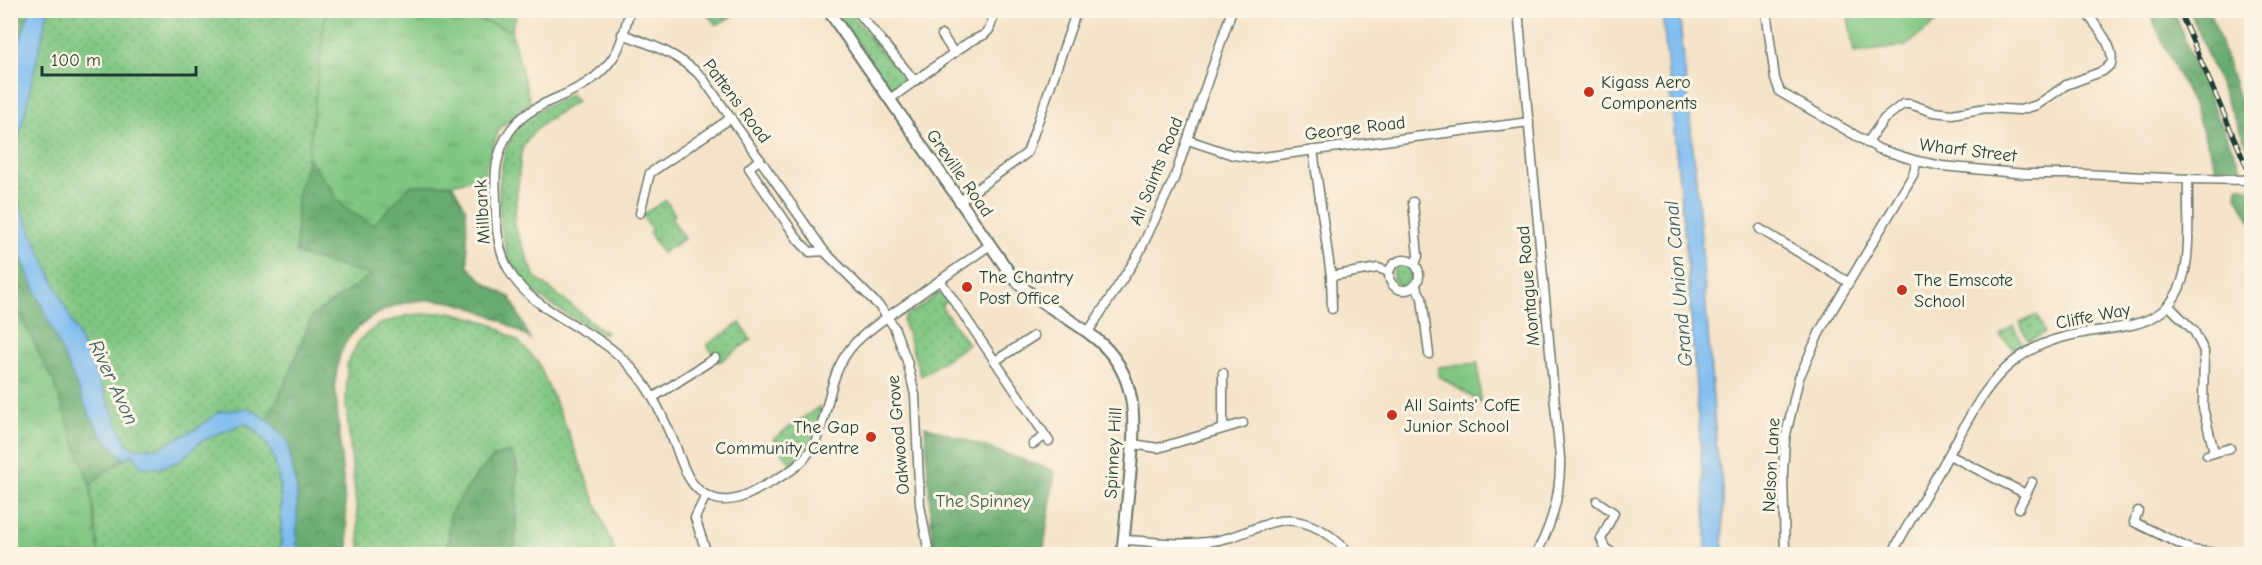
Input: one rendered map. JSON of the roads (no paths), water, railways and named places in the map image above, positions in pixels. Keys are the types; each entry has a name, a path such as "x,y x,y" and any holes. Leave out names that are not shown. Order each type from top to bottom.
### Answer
{"street":[{"name":"Millbank","path":"630,10 612,59 595,77 580,87 533,108 522,116 511,130 500,152 497,165 496,228 499,246 507,268 525,293 616,352 634,369 654,397 688,477 706,495"},
{"name":"Greville Road","path":"828,10 1011,275 1029,293 1088,332"},
{"path":"856,10 915,81"},
{"path":"890,99 954,53 986,34 996,10"},
{"path":"960,201 1027,153 1077,10"},
{"name":"All Saints Road","path":"1088,332 1137,257 1174,179 1232,10"},
{"name":"Montague Road","path":"1518,10 1560,458 1558,491 1554,509 1536,555"},
{"name":"Wharf Street","path":"1766,10 1776,86 1780,93 1879,149 1942,166 2026,174 2252,180"},
{"path":"1867,143 1884,119 1903,104 1910,104 1933,112 1952,114 1986,108 2020,110 2037,105 2069,83 2106,68 2111,64 2111,53 2084,10"},
{"name":"Pattens Road","path":"622,34 654,44 686,62 706,82 824,251 888,317"},
{"path":"942,35 954,53"},
{"path":"640,213 650,173 731,118"},
{"name":"George Road","path":"1188,140 1246,158 1259,158 1529,122"},
{"path":"1313,150 1331,276 1332,309"},
{"name":"Pattens Road","path":"760,159 749,168 799,241 810,252 824,251"},
{"name":"Nelson Lane","path":"1785,555 1785,439 1799,378 1809,353 1848,282 1906,188 1917,161"},
{"name":"Cliffe Way","path":"1892,555 1987,388 2014,361 2029,351 2063,338 2142,324 2168,305 2179,289 2185,272 2188,179"},
{"path":"1413,202 1418,256 1414,264"},
{"path":"1760,230 1848,282"},
{"path":"707,555 695,518 706,495 722,501 738,499 780,477 799,464 819,434 833,378 841,360 862,337 990,245"},
{"path":"1401,260 1406,260 1419,269 1419,277 1415,285 1408,289 1398,288 1391,283 1389,272 1390,267 1401,260"},
{"path":"1331,276 1378,268 1389,272"},
{"path":"940,280 1047,439 1033,444"},
{"path":"1415,285 1422,298 1429,354"},
{"path":"2168,305 2194,331 2204,351 2203,408 2210,454 2230,448"},
{"name":"Oakwood Grove","path":"888,317 903,350 913,383 920,506 929,555"},
{"name":"Spinney Hill","path":"1088,332 1110,352 1128,384 1133,408 1133,444 1122,555"},
{"path":"995,361 1034,336"},
{"path":"654,397 714,358"},
{"path":"1223,373 1223,428"},
{"path":"1133,444 1158,448 1244,423"},
{"path":"1949,455 2026,494"},
{"path":"2019,508 2032,482"},
{"path":"1597,501 1614,513 1601,539 1605,548 1614,555"},
{"path":"2138,511 2134,522 2192,550 2222,555"},
{"path":"1123,540 1207,542 1231,538 1273,522 1297,521 1315,526 1329,534 1349,555"}],"water":[{"path":"30,10 48,11 15,155 18,202 127,444 134,448 158,448 198,428 218,412 249,408 267,419 287,440 297,491 297,554 281,554 281,500 275,463 268,446 258,433 244,423 203,440 179,461 160,468 141,467 132,454 124,459 101,434 89,414 11,234 11,69"},
{"name":"Grand Union Canal","path":"1662,11 1679,11 1698,199 1717,453 1723,487 1723,554 1706,554 1706,523 1685,240"}],"railway":[{"path":"2179,10 2252,179"}],"place":[{"name":"Kigass Aero Components","path":"1589,92"},
{"name":"The Chantry Post Office","path":"967,287"},
{"name":"The Emscote School","path":"1902,290"},
{"name":"All Saints' CofE Junior School","path":"1392,415"},
{"name":"The Gap Community Centre","path":"871,437"}],"water label":[{"name":"River Avon","path":"114,382"}],"park label":[{"name":"The Spinney","path":"983,501"}]}
